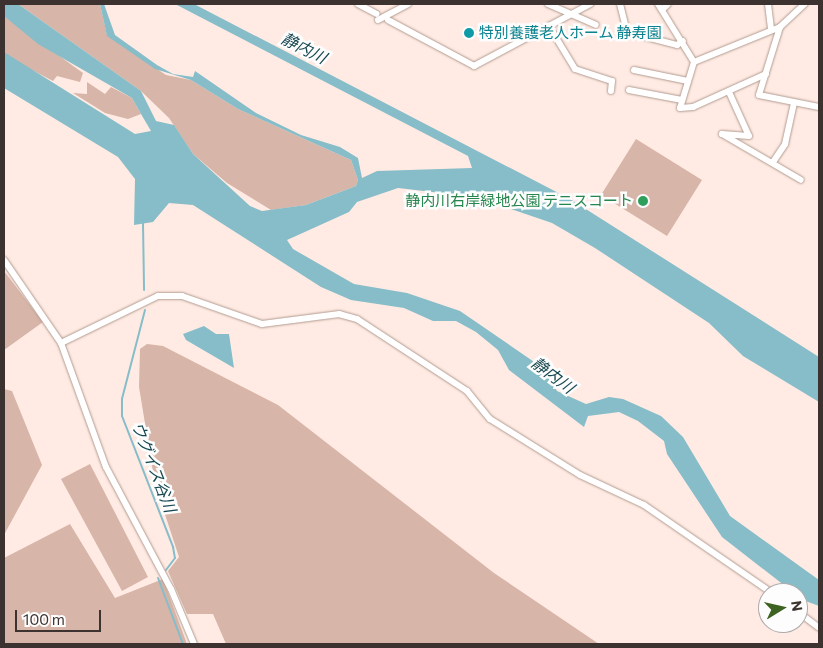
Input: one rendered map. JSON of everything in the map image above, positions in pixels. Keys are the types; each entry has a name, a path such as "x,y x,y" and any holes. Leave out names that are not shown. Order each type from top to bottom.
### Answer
{"street":[{"path":"358,4 378,17 408,4"},
{"path":"548,4 574,13 596,25"},
{"path":"388,20 474,66 590,4"},
{"path":"620,4 627,32 677,45 683,41"},
{"path":"668,4 660,7 683,41 694,62 680,108 692,108 766,74"},
{"path":"768,4 771,30"},
{"path":"694,62 780,26 805,4"},
{"path":"549,26 575,69 612,81 611,91"},
{"path":"780,26 759,95 819,107"},
{"path":"634,70 688,81"},
{"path":"628,90 682,100"},
{"path":"729,92 749,136 722,134 802,180"},
{"path":"773,162 785,144 794,102"},
{"path":"4,260 61,343 106,467 171,590 194,644"},
{"path":"61,343 158,296 191,298 262,324 339,314 357,319 467,391 497,423 580,475 644,505 758,583"},
{"path":"808,620 819,628"}],"shaded area":[{"path":"18,4 100,4 107,35 166,75 191,80 238,109 351,160 358,180 356,186 306,205 271,210 227,183 193,154 169,118 141,91"},
{"path":"4,16 83,73 80,82 57,76 53,81 11,59 4,52"},
{"path":"87,82 105,94 111,87 132,98 141,114 128,119 105,113 73,93 87,94"},
{"path":"636,139 702,180 667,236 601,195"},
{"path":"4,271 43,322 4,350"},
{"path":"147,344 163,346 278,405 494,573 599,644 226,644 213,614 187,614 168,571 179,557 155,484 139,387 140,349"},
{"path":"4,389 12,391 42,465 4,535"},
{"path":"90,464 148,577 122,591 61,479"},
{"path":"70,524 115,598 163,579 187,644 4,644 4,558"}],"water":[{"path":"4,4 18,4 141,91 156,121 174,125 193,154 250,206 262,211 306,205 356,186 358,180 351,160 238,109 191,80 155,69 107,36 100,4 104,4 115,35 157,65 173,74 193,77 195,71 256,113 301,135 340,147 358,158 362,178 377,171 472,168 468,156 175,4 194,4 570,199 819,357 819,402 743,356 709,323 595,248 552,223 476,197 398,188 357,202 349,212 287,240 293,249 354,284 407,293 460,311 543,368 557,391 586,404 609,397 623,399 661,416 683,437 730,516 819,580 819,606 808,602 808,583 781,583 722,537 667,454 664,441 638,421 619,412 588,416 584,427 509,370 498,350 476,332 456,321 433,321 404,308 351,300 321,287 193,205 169,203 153,222 134,225 135,179 118,157 4,88 4,52 135,134 151,131 132,98 38,44 4,16"},
{"path":"204,326 216,334 229,334 234,368 186,340 183,334"}],"waterway":[{"name":"ウグイス谷川","path":"143,223 144,290"},
{"name":"ウグイス谷川","path":"145,310 122,399 122,416 173,547 175,558 166,570"},
{"name":"ウグイス谷川","path":"158,578 183,644"}],"place":[{"name":"特別養護老人ホーム 静寿園","path":"469,33"},
{"name":"静内川右岸緑地公園 テニスコート","path":"643,201"}],"water label":[{"name":"静内川","path":"304,48"},
{"name":"静内川","path":"553,375"}]}
